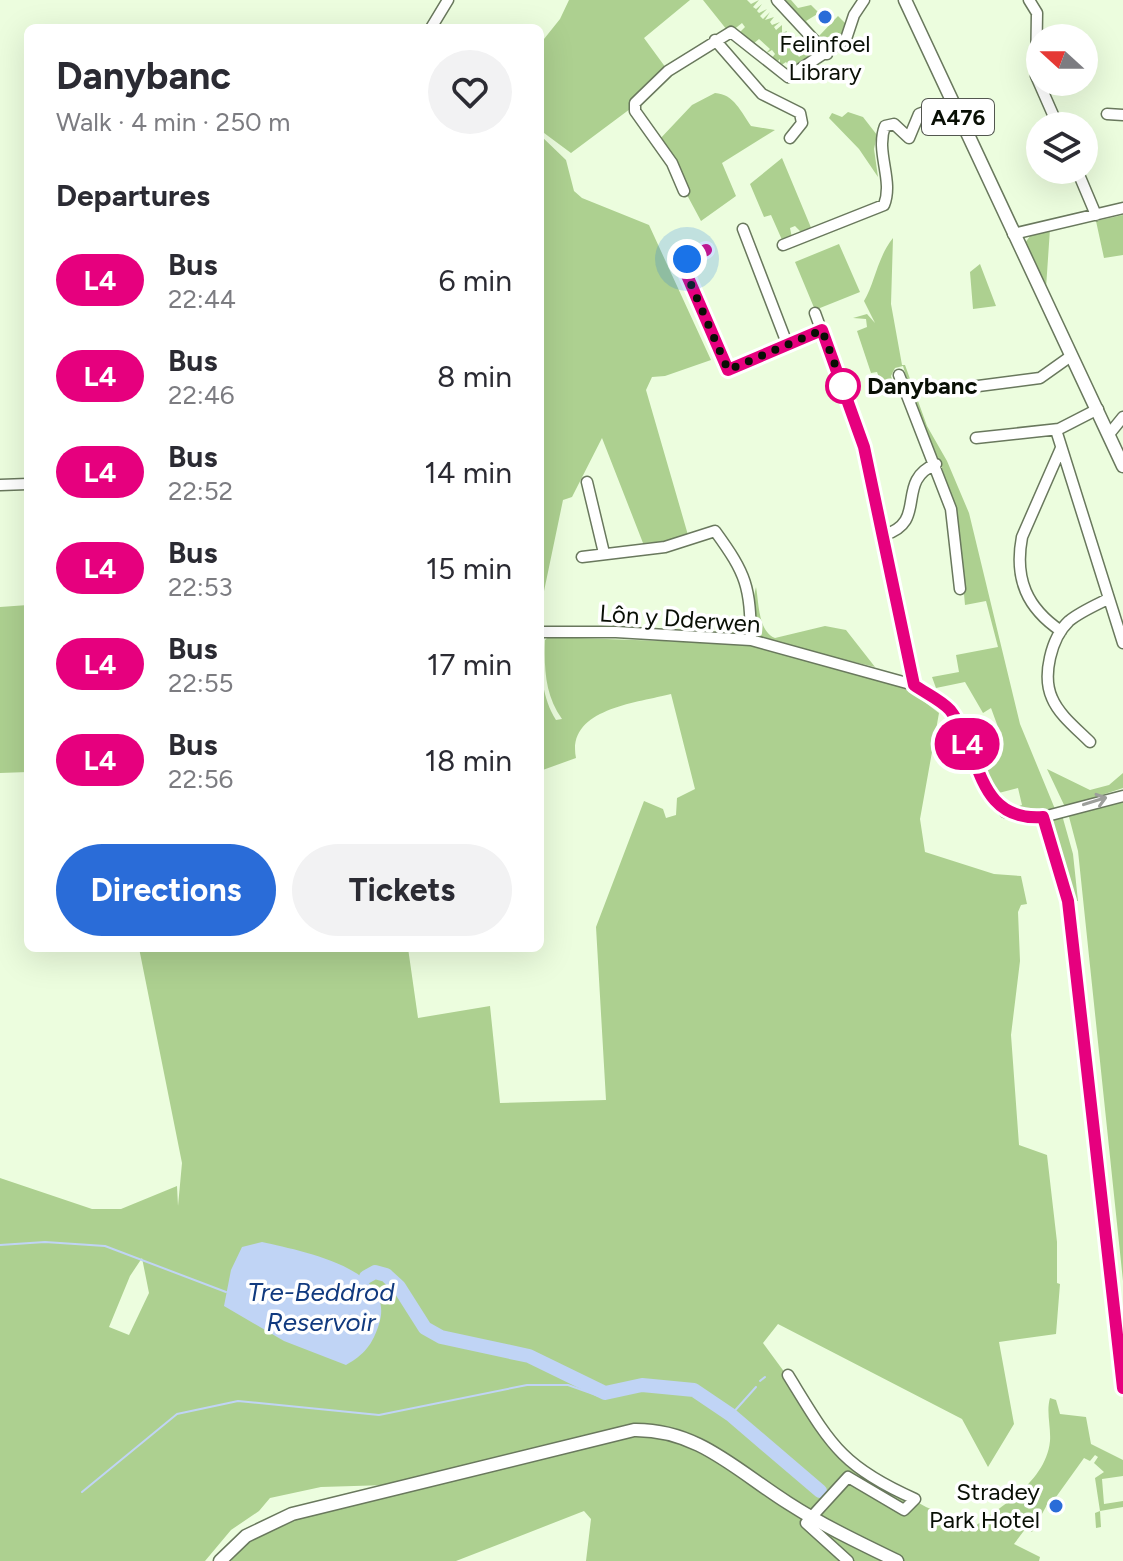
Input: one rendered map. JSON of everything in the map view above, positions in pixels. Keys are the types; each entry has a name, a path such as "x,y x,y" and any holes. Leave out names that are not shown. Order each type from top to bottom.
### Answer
{"main road":[{"name":"A476","path":"905,0 1123,466"},
{"path":"220,1561 246,1536 292,1514 634,1430 654,1430 690,1439 715,1451 811,1516 897,1561"}],"street":[{"path":"433,24 448,0"},
{"path":"777,0 827,54"},
{"path":"684,191 672,163 635,111 635,103 668,71 715,40 734,34 788,77 846,39 854,15 864,0"},
{"path":"1029,0 1037,13 1036,76 1052,112"},
{"path":"715,40 762,94 800,113 802,123 790,138"},
{"path":"783,245 884,205 887,190 881,139 885,126 894,124 909,138 919,114 951,102"},
{"path":"1107,114 1123,115"},
{"path":"1083,184 1096,215"},
{"path":"1013,234 1123,208"},
{"path":"743,229 788,346"},
{"path":"706,250 687,259 683,266 724,367 732,371 822,330"},
{"path":"815,313 837,368 845,404 864,447 914,685"},
{"path":"955,389 1040,378 1071,356"},
{"path":"899,375 951,509 960,589"},
{"path":"976,438 1056,430 1098,409"},
{"path":"1110,433 1123,417"},
{"path":"1056,430 1123,643"},
{"path":"1061,448 1027,525 1019,553 1019,571 1029,603 1040,617 1061,631"},
{"path":"884,535 900,530 908,521 915,479 923,469 936,464"},
{"path":"587,482 604,553"},
{"path":"0,485 24,484"},
{"path":"582,557 665,547 715,531 740,566 750,593 751,640"},
{"path":"1090,742 1058,708 1049,688 1051,659 1061,631 1070,621 1108,599"},
{"name":"Lôn y Dderwen","path":"544,632 616,632 751,640 914,685 949,709 990,795 1005,812 1023,817 1048,816 1123,796"},
{"path":"1048,816 1068,901 1123,1388"},
{"path":"788,1375 848,1462 877,1482 915,1499 904,1510 848,1477 807,1519 808,1528 848,1561"}],"green space":[{"path":"569,0 690,0 644,38 666,68 631,101 630,109 571,153 544,133 544,39 560,19"},
{"path":"703,0 747,0 751,4 759,0 753,7 756,9 762,4 757,11 759,13 767,9 760,16 763,19 770,12 765,20 774,17 770,22 772,25 780,22 774,27 776,30 782,25 782,33 787,31 784,39 790,33 788,39 796,39 792,44 799,43 793,49 796,52 804,48 797,54 799,57 806,52 812,58 788,73 784,70 789,66 786,62 780,66 780,59 776,63 771,59 775,54 772,50 765,54 770,49 759,39 753,44 740,32 745,27 742,23 732,31 727,30"},
{"path":"782,0 791,0 798,8 811,5 819,13 806,21 819,36 838,16 846,24 844,37 831,46 827,42 824,44"},
{"path":"715,93 732,100 751,126 775,130 722,163 736,196 701,221 658,141 692,105"},
{"path":"848,112 863,117 877,135 874,149 878,177 859,149 829,118 832,113 842,117"},
{"path":"544,139 566,160 574,191 582,198 649,225 711,360 665,376 652,377 646,390 688,535 667,542 643,543 602,438 572,497 563,500 544,591"},
{"path":"782,158 812,230 802,233 795,226 790,228 792,238 783,242 771,215 764,217 750,184"},
{"path":"1123,215 1123,255 1104,258 1096,221"},
{"path":"1050,229 1046,288 1025,243 1030,236"},
{"path":"893,238 891,304 902,365 905,365 927,426 947,461 969,513 1020,724 1055,809 1052,811 1023,815 1006,810 1022,805 1018,788 991,795 969,741 972,737 983,751 1002,738 991,708 983,713 965,682 936,688 932,677 959,672 956,655 998,647 986,601 965,605 957,516 940,462 923,431 903,366 895,368 891,376 895,388 884,392 877,372 871,373 857,331 867,327 866,319 853,318 867,314 875,323 864,301"},
{"path":"839,244 860,292 815,310 795,262"},
{"path":"980,264 996,306 973,309 970,272"},
{"path":"756,587 760,616 769,634 775,638 825,626 846,630 875,667 762,640 754,614"},
{"path":"24,605 24,772 0,773 0,607"},
{"path":"548,637 750,644 858,670 910,691 939,713 920,819 925,852 994,874 1021,876 1027,904 1021,905 1018,912 1020,961 1011,1035 1019,1145 1047,1155 1057,1242 1057,1283 1060,1284 1056,1334 999,1342 1014,1424 988,1467 962,1419 778,1324 763,1343 854,1467 926,1507 974,1527 1010,1501 1032,1480 1047,1455 1050,1398 1056,1400 1060,1414 1086,1417 1091,1444 1123,1460 1123,1476 1102,1479 1104,1504 1123,1501 1123,1507 1100,1511 1095,1478 1104,1472 1094,1463 1098,1457 1095,1455 1090,1461 1084,1458 1051,1504 1048,1503 1032,1532 1026,1528 1014,1544 1040,1557 1039,1561 586,1561 591,1519 584,1511 456,1561 231,1561 246,1536 268,1523 634,1430 685,1436 670,1427 639,1425 387,1485 321,1487 270,1498 259,1511 231,1530 205,1561 0,1561 0,1178 92,1209 121,1209 177,1186 178,1206 182,1163 140,952 409,952 418,1018 490,1006 500,1103 606,1100 596,927 644,801 663,809 666,818 676,815 677,798 695,789 671,694 623,705 592,719 582,729 576,742 576,758 544,770 544,688 556,720 562,719 552,701 545,640","holes":["142,1258 149,1293 129,1335 109,1327 130,1276"]},
{"path":"1047,769 1090,790 1109,785 1123,773 1123,788 1065,807"},
{"path":"1123,800 1123,1281 1078,851 1068,813"},
{"path":"1062,815 1073,854 1078,901 1073,901 1052,829 1052,820"},
{"path":"1100,1511 1101,1527 1096,1528 1095,1513"}],"water":[{"name":"Tre-Beddrod Reservoir","path":"262,1242 342,1265 374,1289 381,1305 379,1324 371,1343 358,1357 346,1365 284,1341 224,1306 231,1270 242,1247"}],"waterway":[{"path":"0,1245 45,1242 105,1246 226,1292"},
{"path":"366,1277 375,1272 386,1275 399,1287 425,1328 441,1337 529,1356 605,1393 642,1385 694,1390 731,1415 820,1491"},
{"path":"760,1381 765,1377"},
{"path":"82,1492 177,1414 238,1401 379,1415 527,1385 568,1385 599,1396"},
{"path":"731,1415 756,1387"}],"bus line":[{"name":"L4","path":"706,250 687,259 683,266 724,367 728,370 732,371 822,330 864,447 914,685 949,709 990,795 1005,812 1023,817 1043,817 1068,901 1123,1388"}],"place":[{"name":"Felinfoel Library","path":"825,17"},
{"name":"Danybanc","path":"843,386"},
{"name":"Stradey Park Hotel","path":"1056,1506"}],"route":[{"path":"687,259 683,266 724,367 732,371 822,330 843,386"}]}
